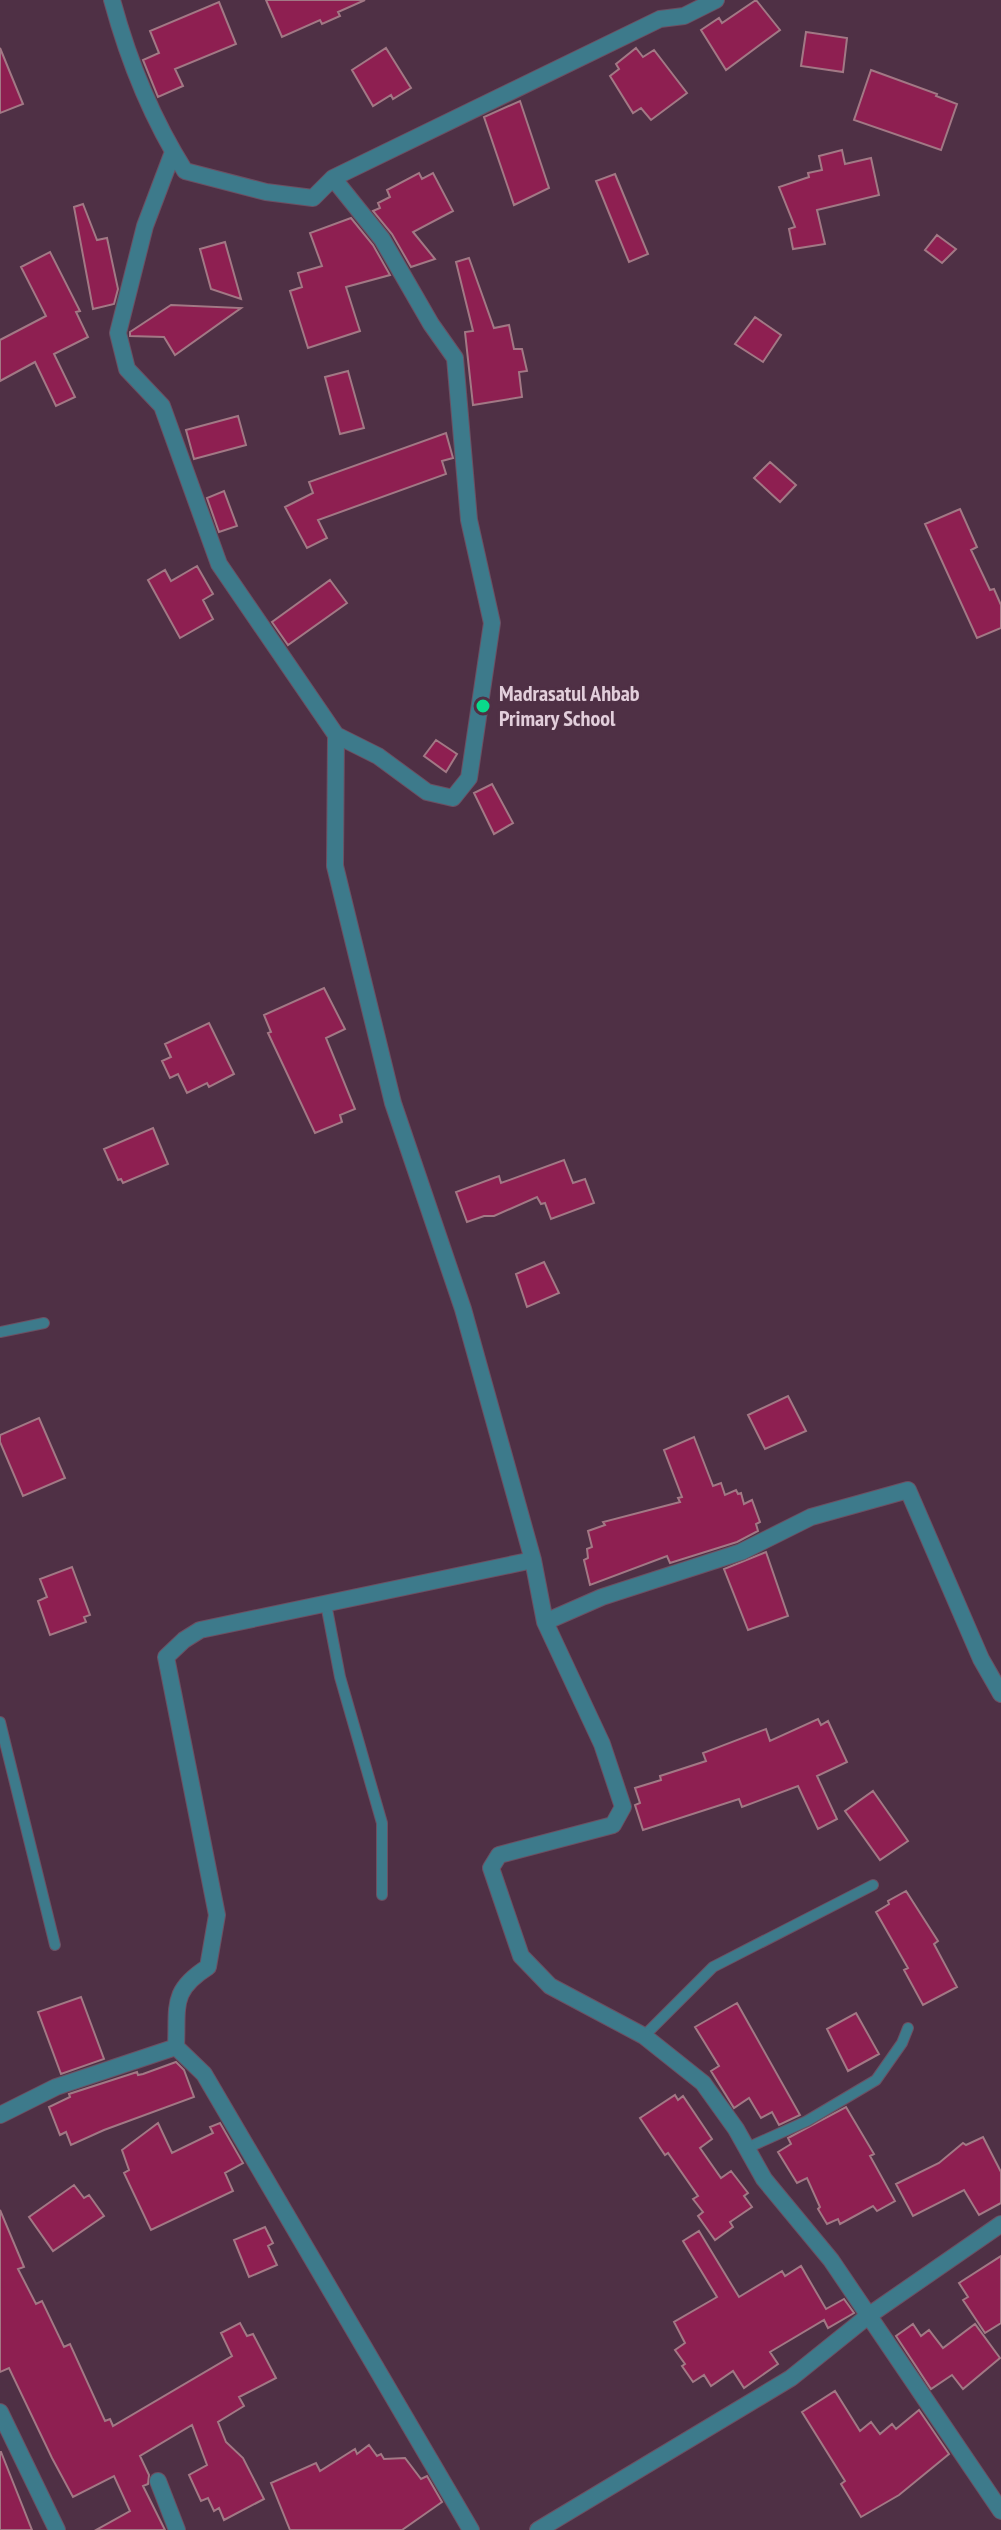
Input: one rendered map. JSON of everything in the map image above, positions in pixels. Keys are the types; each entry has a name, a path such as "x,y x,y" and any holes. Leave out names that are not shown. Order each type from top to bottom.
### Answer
{"street":[{"path":"112,0 126,51 185,171 266,192 313,198 333,178 660,19 684,16 716,0"},
{"path":"173,152 145,226 118,333 127,369 162,406 219,564 336,735 378,756 427,792 453,798 469,778 492,623 469,520 455,358 431,324 382,239 333,178"},
{"path":"336,735 335,866 393,1103 463,1309 533,1560 545,1622 602,1744 623,1807 613,1825 499,1855 491,1868 521,1956 550,1986 644,2036 703,2083 764,2179 831,2260 1001,2511"},
{"path":"545,1622 602,1597 741,1552 811,1517 908,1490 981,1659 1001,1694"},
{"path":"471,2530 204,2074 176,2047 178,1995 208,1967 217,1915 166,1657 200,1630 533,1560"},
{"path":"0,2115 56,2087 176,2047"},
{"path":"538,2530 791,2378 868,2316 1001,2224"},
{"path":"0,2412 57,2530"},
{"path":"158,2481 177,2530"}],"lane":[{"path":"0,1332 44,1323"},
{"path":"326,1604 340,1677 382,1823 382,1895"},
{"path":"0,1722 55,1945"},
{"path":"644,2036 713,1967 873,1885"},
{"path":"747,2148 807,2121 876,2080 902,2043 908,2028"}],"building":[{"path":"266,0 365,0 338,12 340,16 322,24 320,20 282,37"},
{"path":"756,0 780,30 726,70 701,30 719,18 722,23"},
{"path":"219,2 236,44 175,69 183,86 158,97 143,60 159,53 150,31"},
{"path":"806,32 847,38 843,72 801,66"},
{"path":"0,48 23,104 0,113"},
{"path":"386,48 411,88 373,106 352,70"},
{"path":"636,48 643,57 654,50 687,93 651,120 641,108 633,113 610,76 619,69 616,64"},
{"path":"871,70 957,104 941,150 854,120"},
{"path":"520,101 549,188 514,205 484,117"},
{"path":"842,150 845,164 871,158 879,195 817,210 825,244 793,249 789,229 795,227 779,187 822,170 819,156"},
{"path":"419,173 422,179 433,173 453,211 413,232 435,259 411,267 392,234 373,211 380,208 378,203 390,197 387,190"},
{"path":"615,174 648,254 629,262 596,181"},
{"path":"83,204 97,240 107,238 118,289 114,304 93,309 74,207"},
{"path":"351,218 373,245 390,275 346,287 360,331 308,348 290,291 302,287 298,273 322,266 310,233"},
{"path":"937,235 956,249 942,263 925,250"},
{"path":"225,242 241,299 211,289 200,249"},
{"path":"50,252 80,311 76,312 88,337 54,354 75,397 56,406 35,362 0,381 0,340 46,316 21,267"},
{"path":"469,258 494,328 509,325 514,349 522,349 527,371 519,372 522,397 473,405 465,332 473,331 456,262"},
{"path":"171,305 241,308 175,355 164,337 130,336 130,332"},
{"path":"755,317 781,335 763,362 735,344"},
{"path":"348,371 364,428 340,434 325,377"},
{"path":"238,416 246,445 194,459 186,430"},
{"path":"446,433 453,458 442,461 446,474 318,520 327,538 307,548 285,507 313,493 309,482"},
{"path":"770,462 796,485 780,502 754,478"},
{"path":"224,491 237,526 219,532 207,498"},
{"path":"960,509 977,547 971,550 990,590 994,589 1001,605 1001,628 977,638 925,524"},
{"path":"197,566 213,594 203,600 213,619 180,638 148,580 165,570 171,581"},
{"path":"330,580 347,603 288,645 272,622"},
{"path":"436,740 457,754 446,772 424,756"},
{"path":"492,784 513,823 494,834 474,793"},
{"path":"324,988 345,1029 326,1038 355,1109 340,1115 342,1122 315,1133 268,1033 271,1032 264,1015"},
{"path":"209,1023 234,1074 209,1087 207,1083 187,1093 178,1074 170,1078 162,1061 171,1057 165,1044"},
{"path":"153,1128 168,1164 123,1183 121,1179 118,1180 104,1149"},
{"path":"564,1160 573,1183 585,1179 594,1203 551,1219 545,1203 541,1204 537,1197 494,1216 467,1222 456,1192 499,1176 501,1183"},
{"path":"544,1262 559,1293 527,1307 516,1274"},
{"path":"788,1396 806,1431 765,1449 748,1415"},
{"path":"39,1418 65,1478 23,1496 0,1442 0,1435"},
{"path":"694,1437 713,1486 721,1483 725,1495 736,1490 738,1494 741,1493 744,1504 752,1500 760,1522 756,1524 758,1531 737,1542 670,1563 667,1556 590,1585 584,1560 588,1558 587,1549 592,1547 588,1531 605,1525 603,1522 680,1502 678,1498 682,1497 664,1450"},
{"path":"766,1552 788,1616 748,1630 724,1569"},
{"path":"72,1567 90,1615 84,1617 86,1622 50,1635 38,1601 47,1597 40,1579"},
{"path":"818,1719 821,1725 828,1721 847,1762 817,1776 837,1819 818,1829 798,1786 742,1807 739,1799 643,1830 635,1805 640,1803 635,1788 706,1761 703,1753 766,1729 770,1741"},
{"path":"873,1791 908,1841 880,1860 845,1811"},
{"path":"906,1891 938,1941 934,1944 957,1987 923,2005 904,1970 908,1968 876,1912"},
{"path":"81,1997 104,2059 61,2074 38,2012"},
{"path":"737,2003 800,2115 779,2125 772,2112 761,2118 749,2098 734,2108 711,2071 719,2066 695,2027"},
{"path":"856,2013 879,2054 848,2071 827,2029"},
{"path":"176,2062 184,2070 194,2097 71,2145 66,2132 60,2135 49,2107 70,2097 69,2094"},
{"path":"675,2095 678,2100 683,2096 712,2139 700,2148 721,2178 731,2171 748,2193 744,2196 752,2207 730,2222 733,2227 715,2240 698,2216 703,2212 693,2199 698,2196 640,2118"},
{"path":"846,2107 874,2154 870,2156 895,2201 877,2211 873,2206 840,2224 838,2219 827,2224 807,2178 797,2183 778,2152 791,2144 788,2138"},
{"path":"158,2123 172,2153 213,2133 210,2127 220,2123 243,2163 225,2173 233,2191 151,2230 124,2173 129,2170 122,2150"},
{"path":"983,2137 1001,2172 1001,2203 979,2215 964,2190 913,2216 896,2184 939,2163 963,2143 966,2145"},
{"path":"74,2185 84,2198 89,2195 104,2216 53,2251 29,2217"},
{"path":"0,2210 24,2267 18,2269 36,2304 42,2301 64,2347 70,2344 105,2421 110,2419 113,2426 232,2356 221,2333 240,2323 247,2336 253,2334 276,2378 239,2397 244,2406 218,2422 226,2442 243,2458 264,2499 224,2520 219,2508 214,2511 208,2498 201,2501 189,2475 207,2465 192,2425 140,2456 149,2475 148,2484 143,2486 165,2530 96,2530 130,2511 114,2476 73,2497 9,2368 0,2372"},
{"path":"265,2227 273,2243 268,2246 277,2265 249,2277 234,2240"},
{"path":"699,2231 739,2297 782,2271 785,2276 801,2266 826,2309 844,2299 854,2313 828,2328 824,2320 770,2352 778,2364 744,2388 733,2371 711,2386 704,2375 693,2382 675,2350 685,2343 674,2322 717,2297 683,2241"},
{"path":"1001,2256 1001,2323 985,2333 963,2300 968,2297 959,2283"},
{"path":"913,2324 921,2336 929,2330 943,2348 975,2324 1000,2358 963,2389 952,2375 931,2389 896,2336"},
{"path":"835,2391 860,2431 871,2422 880,2434 892,2424 896,2429 919,2410 949,2454 899,2495 861,2517 841,2484 845,2481 802,2412"},
{"path":"369,2445 377,2456 381,2454 384,2459 405,2458 421,2479 427,2476 442,2502 402,2530 290,2530 271,2483 316,2463 320,2471 355,2449 357,2454"},
{"path":"1,2452 32,2530 0,2530"}],"place":[{"name":"Madrasatul Ahbab Primary School","path":"483,706"}]}
